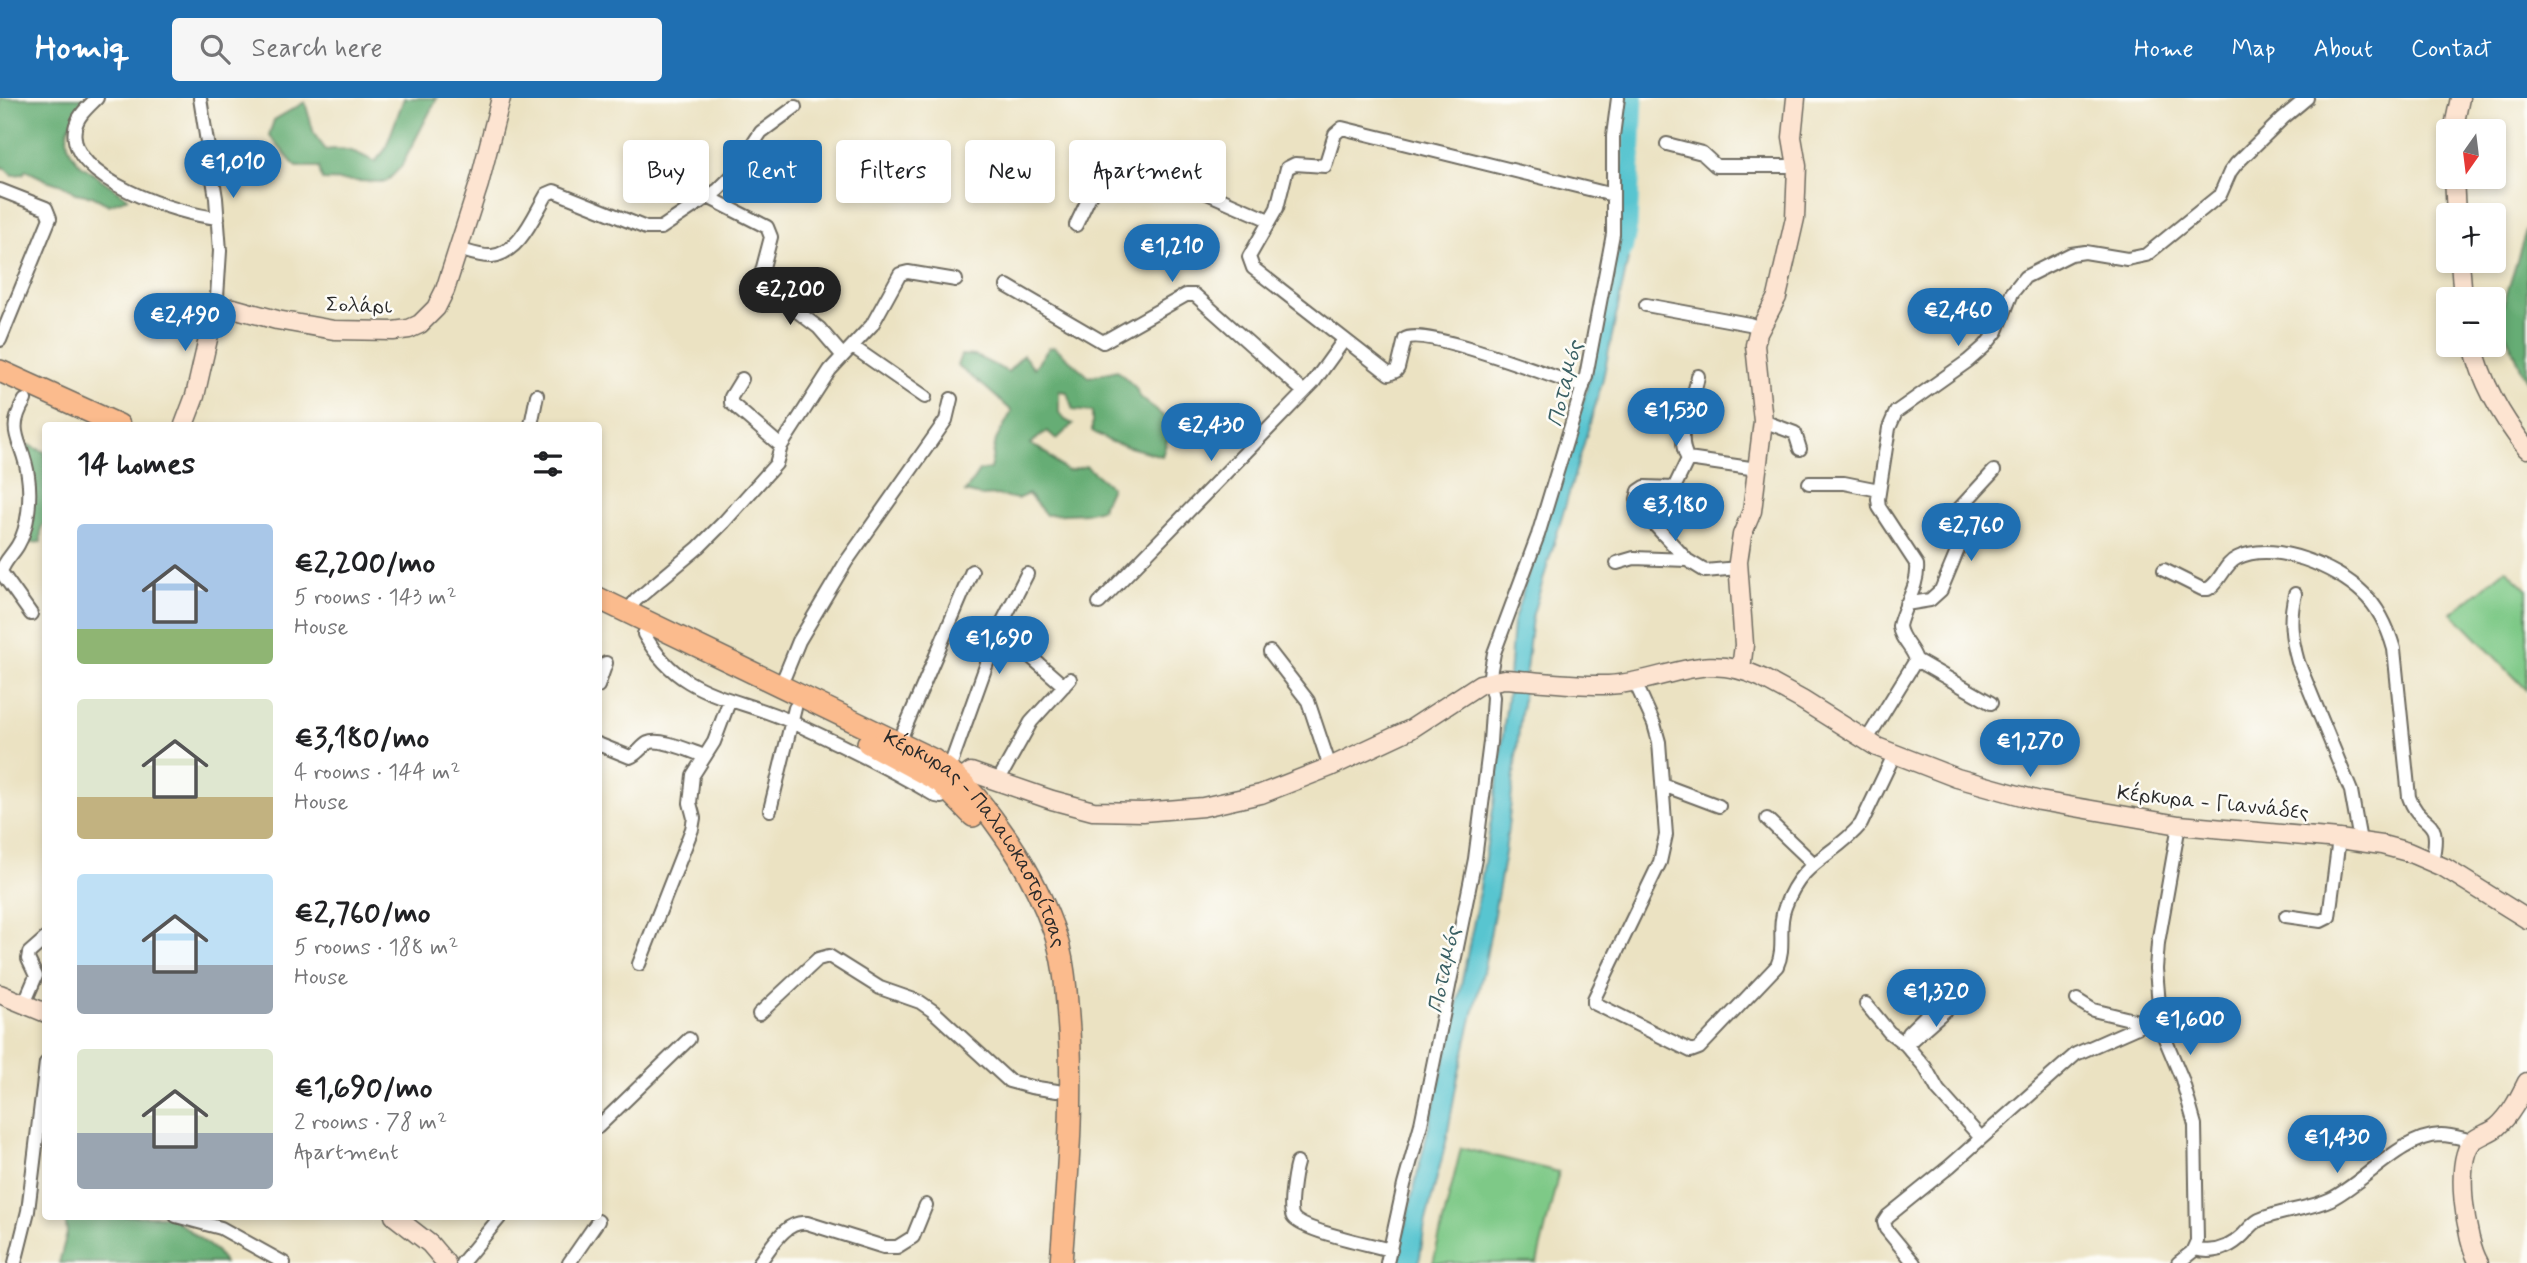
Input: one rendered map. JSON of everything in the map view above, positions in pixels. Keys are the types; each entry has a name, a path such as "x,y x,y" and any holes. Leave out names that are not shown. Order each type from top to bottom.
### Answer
{"main road":[{"path":"0,371 112,422"},
{"path":"0,387 75,422"},
{"name":"Κέρκυρας - Παλαιοκαστρίτσας","path":"602,600 781,685 922,771 956,784 1001,830 1026,870 1053,928 1062,960 1070,1038 1072,1100 1061,1263"},
{"name":"Κέρκυρας - Παλαιοκαστρίτσας","path":"602,615 644,634 793,715 892,754"},
{"name":"Κέρκυρας - Παλαιοκαστρίτσας","path":"956,784 1028,905 1040,933 1052,994 1057,1091 1046,1263"}],"street":[{"path":"97,98 82,114 75,130 76,146 87,162 111,181 146,199 180,211 218,218"},
{"path":"185,422 195,397 213,317 219,309 218,218 200,98"},
{"name":"Σολάρι","path":"219,309 233,308 289,323 334,330 409,330 426,319 438,304 458,249 501,98"},
{"path":"1297,1163 1292,1177 1291,1212 1295,1220 1389,1257 1404,1185 1421,1124 1475,859 1497,680 1494,653 1538,535 1583,387 1613,234 1613,136 1618,98"},
{"path":"1741,669 1744,645 1738,568 1742,535 1752,511 1763,421 1755,345 1777,297 1795,218 1797,166 1791,137 1796,98"},
{"path":"1991,704 1916,660 1900,632 1900,621 1918,574 1917,565 1879,507 1879,490 1889,428 1896,412 1985,346 1997,331 2012,293 2025,277 2071,254 2085,252 2127,259 2146,255 2220,195 2236,164 2307,98"},
{"path":"2456,119 2460,98"},
{"path":"709,196 724,185 761,132 795,107"},
{"path":"1583,387 1451,342 1413,335 1405,339 1398,368 1389,374 1251,266 1250,254 1281,196 1287,168 1295,164 1325,166 1335,134 1342,128 1614,195"},
{"path":"1667,144 1704,153 1716,166 1797,166"},
{"path":"1076,225 1108,158 1115,153 1269,220"},
{"path":"0,190 43,206 50,218 0,340"},
{"path":"458,249 489,256 506,251 522,235 547,194 554,191 654,229 668,225 699,203"},
{"path":"709,198 767,227 771,237 761,275 765,287 848,351 925,397"},
{"path":"627,611 636,600 699,547 776,464 781,446 817,388 872,326 900,274 908,272 957,280"},
{"path":"1007,286 1103,342 1186,295 1195,295 1304,392"},
{"path":"1646,305 1761,328"},
{"path":"1099,603 1304,392 1344,340"},
{"path":"2476,357 2496,403 2527,449"},
{"path":"1698,376 1696,393 1682,437 1688,459 1677,486 1671,489 1645,486 1639,491 1637,502 1641,510 1687,561 1705,572 1738,568"},
{"path":"742,379 731,397 731,403 781,446"},
{"path":"532,422 537,394"},
{"path":"781,685 799,641 863,537 946,420 951,399"},
{"path":"25,400 14,423 28,474 27,515 20,542 1,572 31,614"},
{"path":"1763,421 1795,433 1800,450"},
{"path":"1688,459 1757,469"},
{"path":"1906,604 1930,600 1941,590 1959,547 1958,510 1994,471"},
{"path":"1809,483 1844,483 1879,490"},
{"path":"2164,570 2202,589 2208,589 2234,559 2250,553 2272,552 2311,562 2346,580 2364,593 2381,614 2390,632 2409,797 2416,810 2434,828 2436,844 2432,861"},
{"path":"1617,563 1634,558 1687,561"},
{"path":"892,754 972,571"},
{"path":"1027,573 1000,627 956,784 998,781 1086,809 1110,812 1203,807 1277,789 1330,767 1403,733 1471,689 1497,680"},
{"path":"2295,594 2290,622 2298,662 2351,791 2360,841"},
{"path":"644,634 669,669 688,682 729,702 793,715 770,810"},
{"path":"1270,652 1308,701 1330,767"},
{"path":"998,781 1031,722 1067,682 1032,658"},
{"path":"1866,741 1916,660"},
{"path":"602,674 606,663"},
{"name":"Κέρκυρα - Γιαννάδες","path":"1497,680 1606,685 1635,682 1706,665 1729,666 1741,669 1802,700 1866,741 1894,755 2009,794 2179,825 2360,841 2396,849 2432,861 2527,919"},
{"path":"1635,682 1657,733 1666,835 1664,852 1594,1003 1688,1050 1697,1050 1777,966 1783,950 1784,908 1800,876 1861,824 1894,755"},
{"path":"639,964 692,829 692,782 714,742 729,702"},
{"path":"602,746 630,757 648,743 658,741 705,756"},
{"path":"1662,785 1720,806"},
{"path":"1767,819 1813,863"},
{"path":"2178,1263 2194,1249 2197,1237 2195,1125 2182,1079 2161,1029 2157,952 2179,825"},
{"path":"2286,916 2321,921 2329,917 2339,839"},
{"path":"23,1004 36,976 28,959 29,953 42,942"},
{"path":"758,1014 818,959 830,956 880,988 920,1002 933,1010 1009,1081 1057,1091"},
{"path":"1903,1042 1974,985"},
{"path":"1903,1042 1949,993"},
{"path":"0,994 42,1011"},
{"path":"2077,1000 2093,1010 2146,1023"},
{"path":"1866,1004 1889,1032 1903,1042 1925,1067 1938,1090 1981,1138"},
{"path":"1914,1263 1886,1229 1885,1219 2077,1054 2160,1017"},
{"path":"602,1123 689,1040"},
{"path":"2479,1263 2471,1244 2462,1176 2466,1152 2473,1141 2496,1128 2512,1111 2527,1082"},
{"path":"15,1263 28,1211 42,1096"},
{"path":"2194,1249 2213,1252 2223,1249 2242,1236 2255,1222 2333,1198 2411,1144 2426,1138 2441,1135 2473,1141"},
{"path":"759,1263 787,1229 799,1222 884,1247 903,1245 913,1237 926,1205"},
{"path":"191,1220 221,1228 284,1263"},
{"path":"399,1220 430,1244 446,1263"},
{"path":"462,1263 498,1220"},
{"path":"569,1263 598,1222"}],"green space":[{"path":"0,98 89,98 71,122 67,138 69,147 81,165 128,198 109,205 92,196 75,193 26,170 23,174 13,175 3,167 0,169"},
{"path":"404,98 437,98 401,167 386,182 322,180 319,167 296,167 269,135 274,120 305,102 314,134 326,150 345,150 375,162 385,150"},
{"path":"2527,228 2527,382 2506,335 2506,296"},
{"path":"1055,347 1089,377 1117,370 1136,388 1139,396 1173,424 1162,456 1111,442 1092,431 1092,412 1073,410 1067,392 1059,391 1059,413 1073,424 1057,439 1047,431 1030,444 1045,452 1068,471 1086,466 1111,487 1101,509 1086,513 1046,515 1028,494 1017,499 965,492 979,471 990,469 996,440 1012,411 957,366 961,355 976,356 1008,372 1023,355 1034,368 1049,348"},
{"path":"28,445 42,451 41,542 28,543 25,448"},
{"path":"2506,569 2527,589 2527,690 2452,613"},
{"path":"1461,1148 1559,1172 1537,1263 1433,1263"},
{"path":"65,1220 177,1220 217,1252 224,1263 59,1263 67,1233"}],"water":[{"path":"1628,226 1634,231 1602,383 1532,617 1505,853 1485,963 1425,1224 1419,1263 1396,1263 1452,1030 1476,911 1497,785 1513,623 1586,391 1620,235"}],"waterway":[{"name":"Ποταμός","path":"1623,250 1628,226 1634,98"}]}
